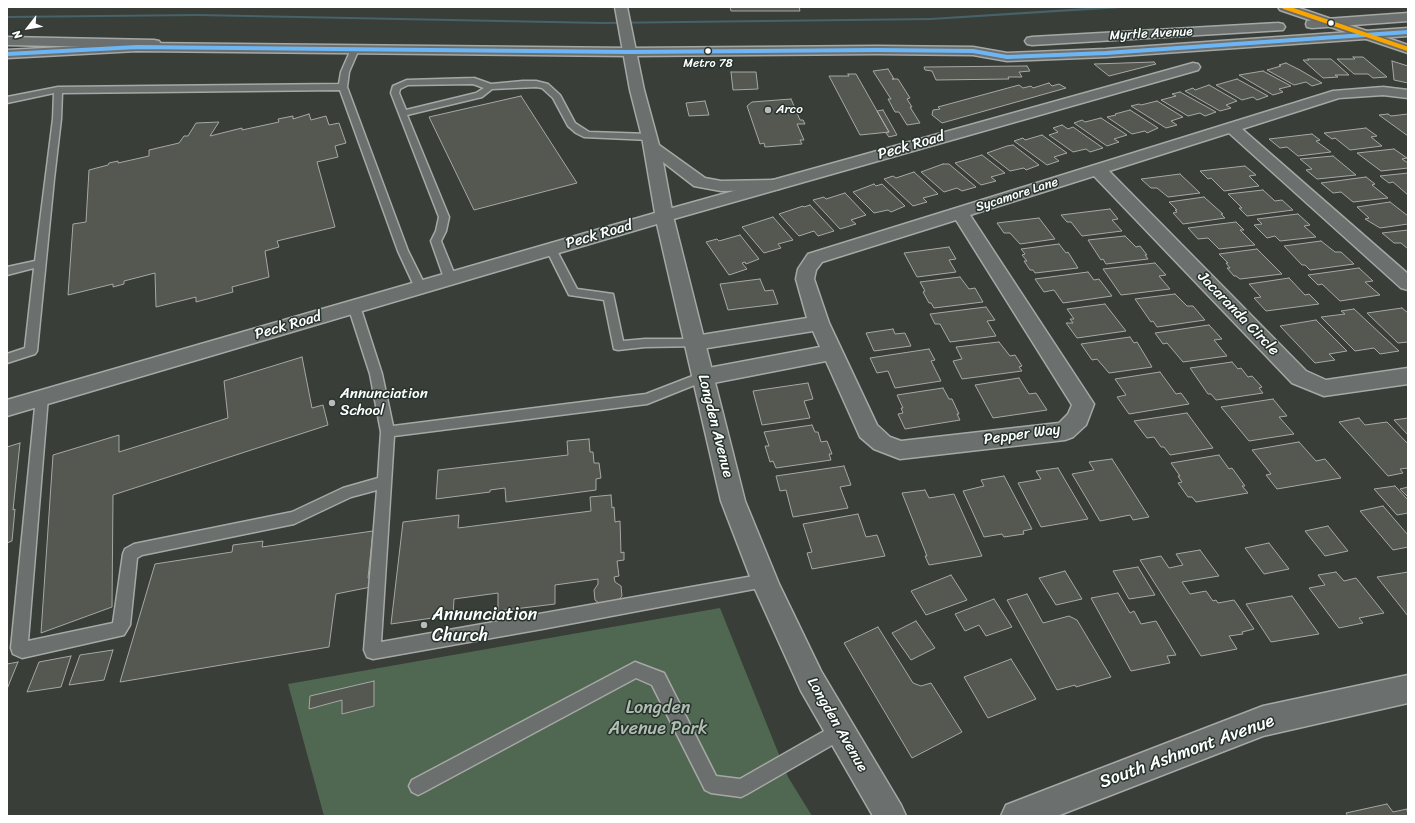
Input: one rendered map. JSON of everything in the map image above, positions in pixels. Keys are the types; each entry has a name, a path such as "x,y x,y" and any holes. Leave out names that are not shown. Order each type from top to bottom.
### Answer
{"main road":[{"path":"1284,7 1408,49"},
{"path":"1332,9 1407,33"}],"street":[{"name":"Longden Avenue","path":"622,11 637,90 651,142 664,216 733,501 764,581 810,681 890,816"},
{"path":"1330,23 1408,16"},
{"name":"Myrtle Avenue","path":"1021,42 1330,23"},
{"path":"1368,35 1407,33"},
{"name":"Myrtle Avenue","path":"7,54 136,47 630,52 784,50 973,51 1006,57 1106,54 1368,35"},
{"path":"7,41 329,48"},
{"name":"Myrtle Avenue","path":"973,51 990,44 998,43"},
{"name":"Peck Road","path":"7,408 664,216 1193,67"},
{"name":"Sycamore Lane","path":"819,323 805,279 807,268 815,258 1338,94 1383,91 1408,94"},
{"path":"1232,128 1408,284"},
{"path":"651,142 700,182 721,186 773,185"},
{"name":"Jacaranda Circle","path":"1098,170 1299,377 1324,388 1408,376"},
{"name":"Pepper Way","path":"819,323 868,431 882,443 900,450 1065,431 1078,420 1083,404 960,213"},
{"path":"695,343 819,323"},
{"path":"703,377 832,352"},
{"name":"South Ashmont Avenue","path":"1017,816 1263,721 1408,689"}],"lane":[{"path":"355,49 345,72 343,87 403,251 420,287"},
{"path":"450,278 436,241 441,231 444,217 396,93 396,88 401,84 417,82 474,81 490,87 530,84 545,86 557,97 571,124 579,132 594,136 651,142"},
{"path":"7,100 58,90 343,87"},
{"path":"403,113 479,95 490,87"},
{"path":"7,359 31,352 49,180 58,119 58,90"},
{"path":"551,249 573,292 609,297 618,346 645,343 695,343"},
{"path":"7,271 40,263"},
{"path":"354,306 376,374 388,432 372,650 374,651 542,622 764,581"},
{"path":"388,432 647,399 703,377"},
{"path":"42,397 19,648 22,650 118,630 122,625 130,554 139,549 294,518 348,492 385,482"},
{"path":"418,786 635,670 658,679 711,784 741,788 840,731"}],"green space":[{"name":"Longden Avenue Park","path":"720,608 788,777 812,816 324,816 288,684"}],"building":[{"path":"730,7 799,7 800,11 731,11"},
{"path":"1353,57 1363,57 1387,77 1373,78 1368,74 1354,74 1337,59 1355,59"},
{"path":"1308,59 1331,59 1349,75 1335,75 1338,77 1323,78 1303,60 1309,60"},
{"path":"1392,61 1408,66 1408,83 1394,80"},
{"path":"1154,62 1156,64 1109,76 1094,64"},
{"path":"1286,63 1322,83 1312,86 1306,82 1294,85 1267,70"},
{"path":"1027,66 1030,71 1019,72 1022,77 1008,77 1009,79 936,80 932,71 925,70 924,67"},
{"path":"888,69 894,79 898,79 910,98 907,99 912,107 910,107 920,123 907,125 899,112 895,112 888,99 891,99 873,71"},
{"path":"1263,71 1291,86 1279,89 1283,92 1273,95 1239,75"},
{"path":"731,72 756,72 758,89 733,90"},
{"path":"848,74 856,74 889,132 860,135 829,76 849,76"},
{"path":"1237,79 1268,96 1257,100 1253,97 1242,100 1216,85"},
{"path":"1049,83 1052,86 1059,84 1066,88 942,123 932,115 933,110 940,109 938,107 1019,85 1023,88 1031,86 1033,88"},
{"path":"1209,85 1237,101 1226,105 1231,108 1220,111 1185,91 1193,88 1195,90"},
{"path":"1180,92 1216,112 1205,116 1200,113 1188,116 1161,100 1176,96 1172,94"},
{"path":"521,96 577,183 474,210 429,117"},
{"path":"791,99 800,120 803,120 805,124 797,124 804,140 800,140 802,144 765,147 764,143 760,144 747,106 752,102"},
{"path":"705,101 709,115 689,116 686,103"},
{"path":"1157,101 1183,117 1171,121 1177,125 1166,128 1131,106"},
{"path":"883,110 897,135 889,137 886,133 889,132 877,111"},
{"path":"1130,110 1158,128 1147,133 1145,131 1132,134 1107,117"},
{"path":"309,114 311,120 326,116 329,125 339,123 346,143 335,146 338,157 317,162 335,227 277,241 279,247 265,251 269,277 232,287 233,292 196,302 196,297 156,307 155,273 124,281 124,284 113,287 113,284 68,295 73,224 86,222 89,170 108,165 109,163 118,161 118,163 149,156 149,150 179,143 184,136 188,136 196,123 219,122 210,136 242,128 242,130 279,122 278,119 293,116 293,119"},
{"path":"1388,114 1391,116 1408,114 1408,136 1379,115"},
{"path":"1101,118 1127,135 1114,139 1119,142 1107,146 1074,123 1082,120 1085,122"},
{"path":"1062,125 1068,129 1073,127 1103,148 1090,152 1086,149 1073,152 1049,135 1058,132 1053,128"},
{"path":"1366,128 1377,136 1371,137 1382,146 1350,150 1335,138 1332,139 1324,133"},
{"path":"1312,134 1320,140 1316,141 1331,152 1298,156 1287,147 1280,148 1269,139"},
{"path":"1042,135 1067,153 1054,157 1059,161 1047,165 1014,141 1023,138 1025,140"},
{"path":"1013,145 1039,165 1026,170 1024,168 1010,171 987,153"},
{"path":"1394,149 1407,158 1402,159 1408,163 1408,168 1381,171 1357,153"},
{"path":"982,155 1005,173 991,177 996,181 981,185 955,163"},
{"path":"1333,156 1356,175 1317,179 1306,170 1312,169 1300,159"},
{"path":"943,164 949,164 976,187 962,191 957,188 944,192 921,172"},
{"path":"1245,166 1256,175 1249,176 1259,186 1224,191 1211,178 1208,179 1200,171"},
{"path":"914,172 938,194 923,198 927,202 913,206 884,179 893,176 896,178"},
{"path":"1408,173 1408,195 1393,182 1389,183 1380,176"},
{"path":"1180,174 1200,193 1168,197 1157,188 1151,188 1141,179"},
{"path":"1366,177 1375,184 1372,185 1388,198 1353,202 1341,192 1333,193 1321,183"},
{"path":"874,184 876,186 882,184 905,206 891,212 888,210 874,213 853,192"},
{"path":"1263,190 1275,201 1282,200 1293,210 1247,216 1239,208 1242,208 1228,194"},
{"path":"845,193 866,215 851,220 856,224 840,229 813,200 824,197 826,199"},
{"path":"1204,197 1223,214 1221,214 1225,218 1183,224 1173,213 1177,212 1175,210 1177,210 1169,202"},
{"path":"1390,202 1408,216 1408,224 1380,228 1365,219 1369,218 1357,207"},
{"path":"810,205 834,231 818,236 814,231 799,236 779,214"},
{"path":"1110,209 1118,219 1112,220 1122,231 1082,236 1071,222 1067,222 1061,215"},
{"path":"1298,214 1310,225 1304,226 1316,237 1280,241 1275,236 1267,238 1254,225 1262,224 1257,219"},
{"path":"773,217 793,240 778,244 781,248 764,253 742,227"},
{"path":"1039,218 1055,239 1020,244 1010,233 1004,233 997,223"},
{"path":"1236,222 1244,230 1240,230 1255,245 1219,249 1208,238 1198,239 1188,228"},
{"path":"1408,230 1408,249 1401,243 1394,243 1382,233"},
{"path":"740,235 759,259 746,264 745,262 742,263 747,269 729,275 706,242 717,239 719,241"},
{"path":"1125,236 1136,247 1140,246 1147,255 1145,255 1148,259 1106,264 1103,259 1101,260 1088,240"},
{"path":"1321,241 1335,252 1341,252 1354,264 1310,270 1305,265 1302,265 1284,246"},
{"path":"1059,244 1066,253 1068,252 1078,268 1035,273 1033,270 1030,270 1024,261 1027,261 1022,255 1025,254 1021,249"},
{"path":"949,247 956,259 949,260 956,272 917,277 904,253"},
{"path":"1257,249 1282,274 1240,279 1234,276 1227,268 1230,268 1226,263 1228,263 1219,254"},
{"path":"1155,263 1166,275 1159,276 1170,289 1121,295 1103,269"},
{"path":"1359,268 1373,281 1365,282 1380,295 1340,301 1322,284 1318,285 1308,275"},
{"path":"1088,272 1094,280 1099,279 1112,296 1063,303 1054,290 1044,292 1035,279"},
{"path":"960,277 969,289 975,288 983,302 934,308 931,303 929,303 920,282"},
{"path":"1289,278 1305,295 1309,294 1319,304 1266,311 1254,298 1261,297 1249,284"},
{"path":"760,279 765,291 773,290 778,304 728,310 720,284"},
{"path":"1175,294 1187,306 1193,306 1205,320 1157,327 1153,321 1151,322 1135,299"},
{"path":"1105,304 1126,331 1077,338 1066,323 1073,323 1070,319 1074,319 1067,309"},
{"path":"986,307 995,320 987,321 996,336 950,342 940,324 935,324 930,314"},
{"path":"1402,308 1408,313 1408,342 1398,343 1367,313"},
{"path":"1354,309 1399,351 1380,354 1374,348 1355,351 1321,317 1345,314 1341,311"},
{"path":"1316,320 1347,351 1329,354 1335,360 1315,363 1280,326"},
{"path":"1209,325 1222,339 1214,340 1227,356 1183,362 1167,343 1163,344 1155,333"},
{"path":"893,329 895,334 905,333 911,346 874,351 866,333"},
{"path":"1130,337 1134,343 1137,342 1152,367 1109,373 1097,359 1092,360 1081,344"},
{"path":"999,342 1010,356 1015,355 1022,366 1019,367 1022,371 962,379 953,361 962,359 956,347"},
{"path":"929,349 935,360 931,361 941,381 895,388 888,371 877,373 870,358"},
{"path":"302,357 312,408 323,405 328,425 113,495 112,607 41,633 53,455 119,435 119,452 228,418 224,381"},
{"path":"1232,362 1238,369 1241,368 1248,377 1252,376 1262,387 1259,388 1263,393 1216,400 1211,394 1208,394 1190,368"},
{"path":"1160,372 1176,394 1181,393 1189,404 1129,414 1117,397 1126,395 1115,379"},
{"path":"1019,378 1029,394 1036,393 1047,410 993,418 975,385"},
{"path":"808,383 813,399 804,401 810,418 762,425 753,391"},
{"path":"943,388 949,399 952,399 959,414 957,414 960,420 905,429 898,414 903,413 901,408 903,408 897,395"},
{"path":"1273,399 1287,416 1279,417 1294,434 1249,441 1221,407"},
{"path":"1187,413 1213,448 1170,455 1164,447 1161,447 1154,437 1147,438 1134,421"},
{"path":"1359,418 1365,425 1387,422 1408,444 1408,468 1400,469 1403,473 1388,476 1339,422"},
{"path":"1408,418 1408,435 1394,420"},
{"path":"812,425 815,432 818,432 821,442 827,441 832,454 829,454 831,460 776,468 773,461 770,462 765,446 769,446 764,432"},
{"path":"589,439 590,452 593,452 594,463 599,463 601,478 596,479 596,490 506,502 505,488 490,490 490,492 436,499 438,470 568,455 567,441"},
{"path":"1299,442 1316,461 1325,459 1341,478 1277,489 1266,475 1271,474 1252,450"},
{"path":"20,443 13,510 15,509 12,541 7,543 7,447"},
{"path":"1219,455 1229,469 1232,468 1245,486 1242,486 1248,493 1196,502 1192,497 1188,497 1178,483 1182,482 1178,476 1180,476 1171,463"},
{"path":"1112,459 1149,517 1133,520 1130,515 1100,521 1072,474 1094,470 1089,462"},
{"path":"844,466 851,485 840,487 848,508 793,517 786,490 780,491 776,476"},
{"path":"1058,468 1088,519 1041,527 1018,483 1041,479 1036,471"},
{"path":"1004,476 1032,529 1023,531 1024,534 1004,537 1002,534 984,537 963,491 984,486 981,480"},
{"path":"1395,486 1408,500 1408,513 1397,515 1374,489"},
{"path":"1408,487 1408,497 1400,489"},
{"path":"925,490 929,498 954,494 982,556 929,565 925,556 927,556 902,493"},
{"path":"611,495 612,508 614,507 615,522 620,521 621,553 624,552 624,560 617,561 619,576 614,577 615,582 621,586 622,596 615,604 603,606 595,600 594,590 598,584 598,579 555,585 555,604 498,611 498,593 454,599 453,615 391,624 403,522 459,515 458,528 591,511 590,497"},
{"path":"1383,506 1408,535 1408,547 1393,550 1360,511"},
{"path":"858,514 866,537 877,535 885,556 812,569 807,553 812,552 803,524"},
{"path":"1328,526 1348,551 1325,556 1305,531"},
{"path":"373,531 368,578 372,578 371,587 336,594 329,647 120,682 155,564 232,552 233,545 263,541 262,547"},
{"path":"1269,543 1289,569 1264,574 1245,548"},
{"path":"1200,550 1219,576 1182,582 1190,594 1206,591 1213,601 1216,600 1218,603 1234,600 1254,629 1242,632 1243,634 1229,636 1237,649 1201,656 1140,560 1161,556 1169,568 1183,565 1176,554"},
{"path":"1138,567 1155,595 1129,599 1113,571"},
{"path":"1065,571 1082,599 1056,605 1039,578"},
{"path":"1336,572 1344,581 1356,578 1384,613 1359,618 1363,623 1339,628 1309,588 1325,585 1318,575"},
{"path":"1408,572 1408,616 1377,577"},
{"path":"951,575 967,600 926,615 911,591"},
{"path":"1118,593 1130,613 1134,611 1141,624 1156,621 1176,655 1167,656 1170,663 1131,671 1091,598"},
{"path":"1027,594 1043,623 1069,616 1077,620 1111,677 1076,687 1075,685 1057,690 1007,600"},
{"path":"1292,596 1319,634 1271,642 1246,604"},
{"path":"994,599 1012,627 986,636 979,625 965,631 955,614"},
{"path":"916,621 935,648 911,660 892,633"},
{"path":"878,627 913,683 921,686 931,683 962,732 912,758 844,643"},
{"path":"113,650 104,680 69,685 80,655"},
{"path":"71,656 61,687 27,692 39,662"},
{"path":"1011,659 1036,699 988,718 964,677"},
{"path":"18,662 7,689 7,664"},
{"path":"374,681 374,706 342,714 342,700 309,709 310,696"},
{"path":"1387,804 1393,812 1407,809 1408,816 1348,816 1346,813"}],"waterway":[{"path":"7,17 198,15 601,23 931,19 1122,7"}],"transit line":[{"path":"1284,7 1408,49"},
{"path":"7,54 137,47 630,52 877,50 973,51 1007,57 1106,53 1408,32"}],"place":[{"name":"Metro 78","path":"708,51"},
{"name":"Arco","path":"768,110"},
{"name":"Annunciation School","path":"332,403"},
{"name":"Annunciation Church","path":"424,625"}]}
